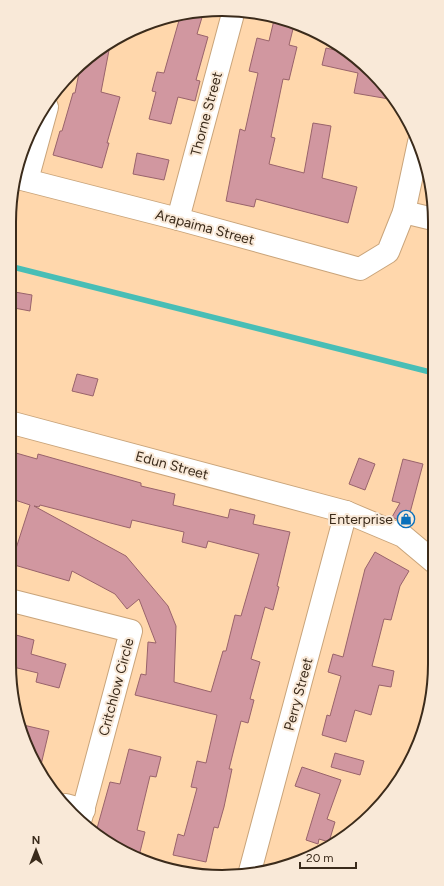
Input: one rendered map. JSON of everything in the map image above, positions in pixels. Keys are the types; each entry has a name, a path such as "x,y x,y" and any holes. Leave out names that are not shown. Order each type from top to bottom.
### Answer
{"street":[{"name":"Thorne Street","path":"178,219 232,16"},
{"path":"23,179 42,123"},
{"path":"416,154 404,212 428,218"},
{"name":"Arapaima Street","path":"23,179 178,219 360,269 388,252 404,212"},
{"name":"Edun Street","path":"16,424 341,511 403,536 428,557"},
{"name":"Perry Street","path":"251,868 341,511"},
{"name":"Critchlow Circle","path":"16,602 132,631 77,811"}],"building":[{"path":"202,17 197,34 208,37 196,80 200,81 195,101 178,97 171,124 149,119 156,92 152,91 157,72 164,73 179,21"},
{"path":"273,23 293,29 289,45 297,47 289,80 283,79 271,137 275,138 269,164 304,173 313,123 331,126 322,178 357,187 348,223 256,199 254,207 226,201 240,129 245,131 258,73 249,71 257,38 269,41"},
{"path":"326,48 334,50 368,76 386,98 354,93 358,73 322,65"},
{"path":"109,50 101,92 120,97 107,143 109,143 102,168 53,155 73,93 75,93 79,73"},
{"path":"137,153 169,160 164,180 133,174"},
{"path":"16,292 32,295 30,311 16,308"},
{"path":"77,374 98,379 93,396 72,391"},
{"path":"16,453 37,459 38,454 141,483 141,486 175,494 173,505 228,518 230,509 255,515 253,524 290,532 277,586 279,587 273,610 265,607 251,659 260,662 250,699 254,700 248,723 241,721 229,769 232,769 224,807 218,828 214,827 206,862 173,855 178,834 184,836 197,788 191,787 197,761 206,763 217,715 135,695 141,674 146,675 148,642 156,643 139,599 127,609 115,594 72,571 69,581 16,565 16,548 30,505 16,500","holes":["40,505 130,528 132,520 184,532 182,542 206,548 208,541 259,554 241,616 235,615 226,651 223,651 211,692 174,682 176,626 168,606 126,556 34,506 39,507"]},
{"path":"359,458 375,464 365,490 349,484"},
{"path":"403,459 423,464 407,524 392,517 400,503 392,501"},
{"path":"375,552 409,571 400,586 391,620 384,619 372,666 394,671 391,687 379,685 371,715 355,710 346,742 322,735 327,715 330,716 341,676 328,672 333,654 343,657 365,569"},
{"path":"16,635 34,640 31,654 66,664 59,688 36,682 38,673 16,668"},
{"path":"26,726 49,731 41,763"},
{"path":"129,749 161,757 156,777 150,776 137,830 145,832 140,853 119,842 97,827 110,782 120,784"},
{"path":"335,753 364,761 360,775 331,767"},
{"path":"302,767 341,780 327,819 335,822 330,839 326,841 319,839 318,844 306,840 320,794 295,786"}],"waterway":[{"path":"16,268 428,371"}],"place":[{"name":"Enterprise","path":"406,519"}]}
